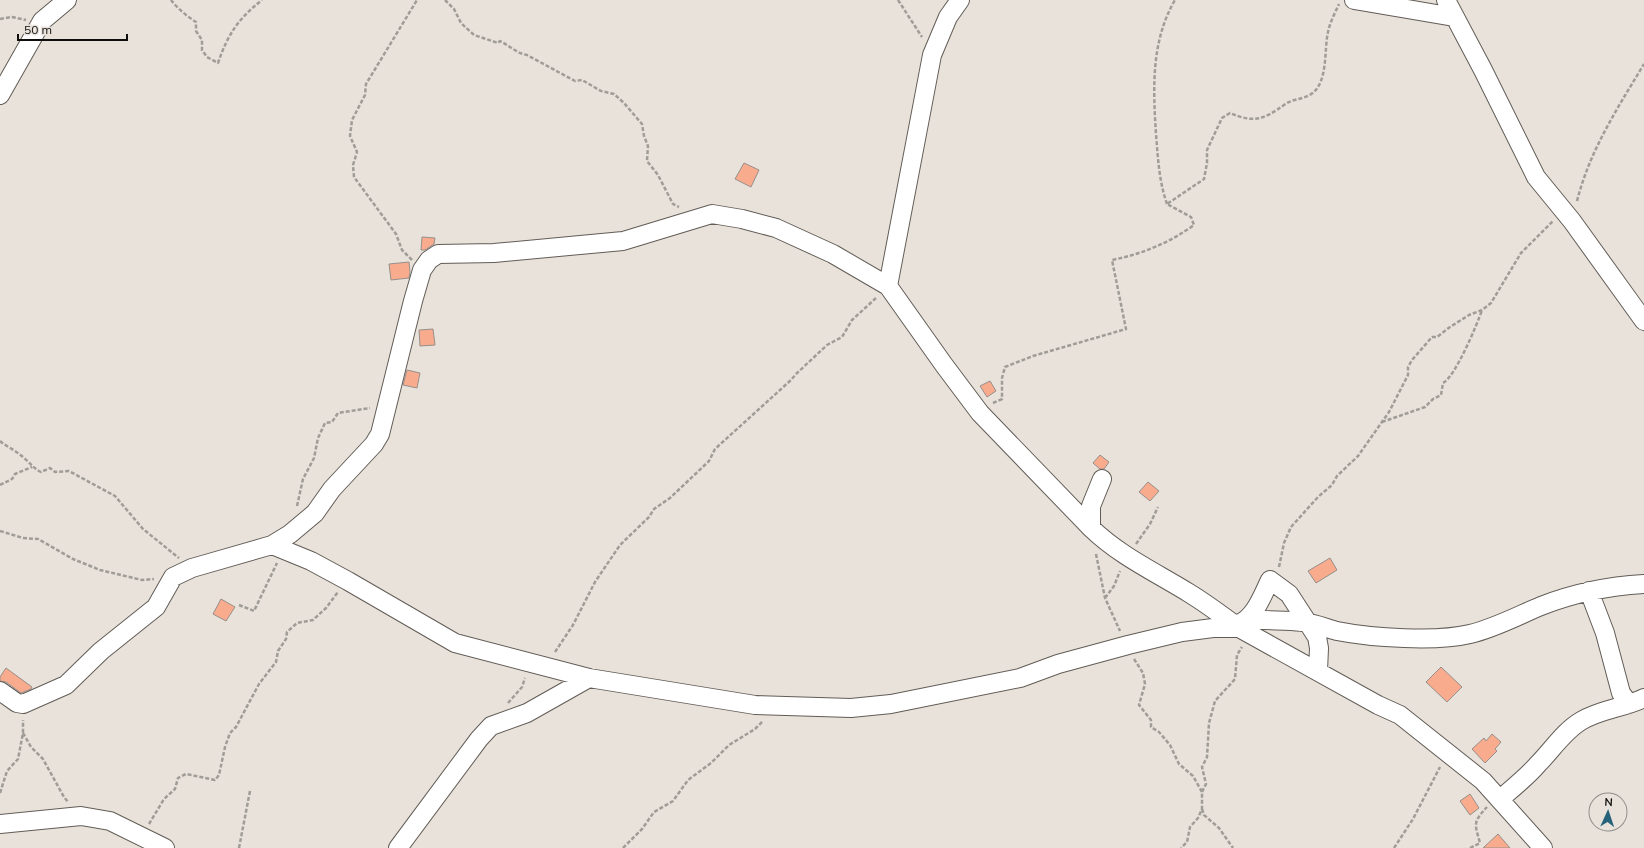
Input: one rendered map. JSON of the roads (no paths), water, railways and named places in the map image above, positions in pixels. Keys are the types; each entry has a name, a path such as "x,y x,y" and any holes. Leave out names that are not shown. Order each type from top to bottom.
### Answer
{"street":[{"path":"0,95 42,21 67,0"},
{"path":"888,286 932,55 948,17 960,0"},
{"path":"1354,0 1454,17"},
{"path":"1446,0 1483,70 1536,177 1568,216 1642,313"},
{"path":"0,691 17,703 23,704 42,690 66,685 101,651 156,607 173,577 192,568 282,542 315,513 332,489 374,444 380,434 422,270 429,260 438,254 494,253 623,241 712,214 742,219 776,228 833,254 888,286 980,413 1109,545 1127,558 1208,604 1318,671 1378,705 1400,715 1449,752 1483,781 1544,848"},
{"path":"1091,528 1091,506 1102,479"},
{"path":"282,542 455,643 589,678 755,705 777,707 851,708 891,704 1020,678 1058,664 1128,645 1182,632 1213,628 1308,623 1337,631 1375,636 1442,637 1468,634 1492,629 1540,607 1589,591 1644,584"},
{"path":"1243,626 1270,580 1289,594 1308,623 1318,642 1318,671"},
{"path":"1589,591 1605,633 1622,693 1636,701"},
{"path":"398,848 479,739 491,726 527,713 589,678"},
{"path":"1498,797 1527,776 1557,743 1580,721 1593,715 1636,701"},
{"path":"0,824 81,816 110,821 165,848"}]}
